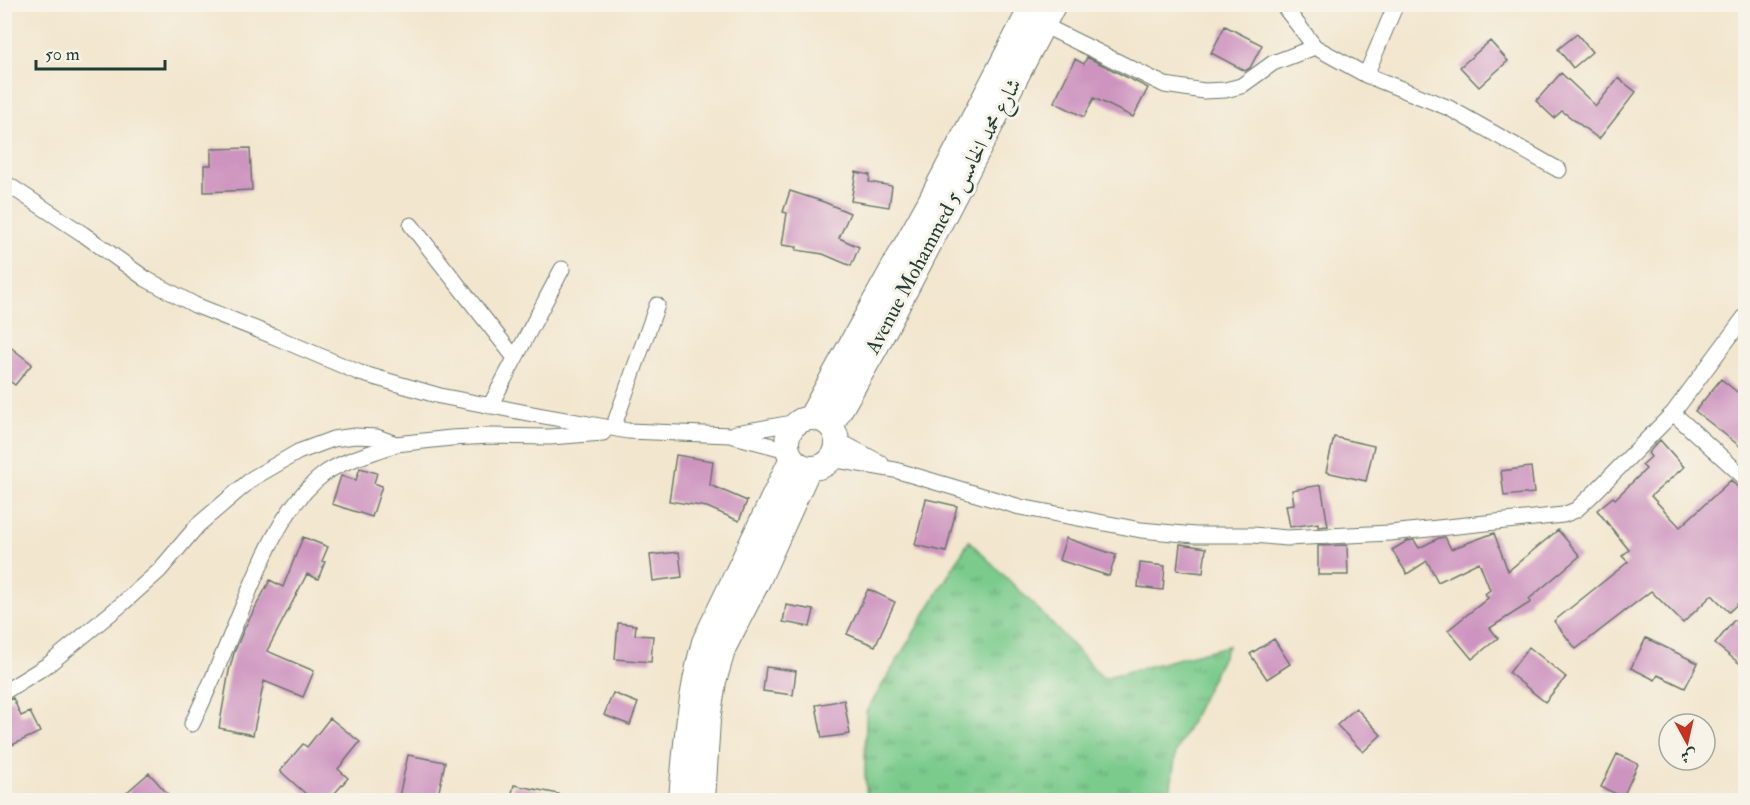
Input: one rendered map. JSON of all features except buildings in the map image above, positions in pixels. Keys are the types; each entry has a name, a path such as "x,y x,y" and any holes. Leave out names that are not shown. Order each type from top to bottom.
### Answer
{"main road":[{"name":"Avenue Mohammed 5 شارع محمد الخامس","path":"681,801 691,699 696,668 704,642 812,442 929,203 1043,11"},
{"name":"Avenue Mohammed 5 شارع محمد الخامس","path":"703,801 708,720 714,681 724,647 758,581 812,442"}],"street":[{"path":"1282,4 1315,48 1366,75 1449,108 1559,170"},
{"path":"1366,75 1396,4"},
{"path":"1043,11 1165,85 1204,91 1226,90 1241,86 1273,63 1315,48"},
{"path":"4,182 146,279 195,306 360,373 440,396 621,430"},
{"path":"411,225 515,358"},
{"path":"490,406 562,269"},
{"path":"621,430 657,305"},
{"path":"192,724 271,543 293,506 309,486 326,473 396,444 461,438 550,436 621,430 730,435 812,442 894,470 1020,507 1141,530 1195,535 1253,535 1287,538 1390,533 1542,518 1563,515 1576,510 1673,413 1746,315"},
{"path":"1673,413 1746,479"},
{"path":"730,435 812,442"},
{"path":"4,692 48,664 122,604 159,571 198,525 253,478 298,452 333,439 355,436 377,437 396,444"}],"green space":[{"path":"969,541 1103,678 1228,646 1176,752 1169,800 867,800 866,712"}]}
